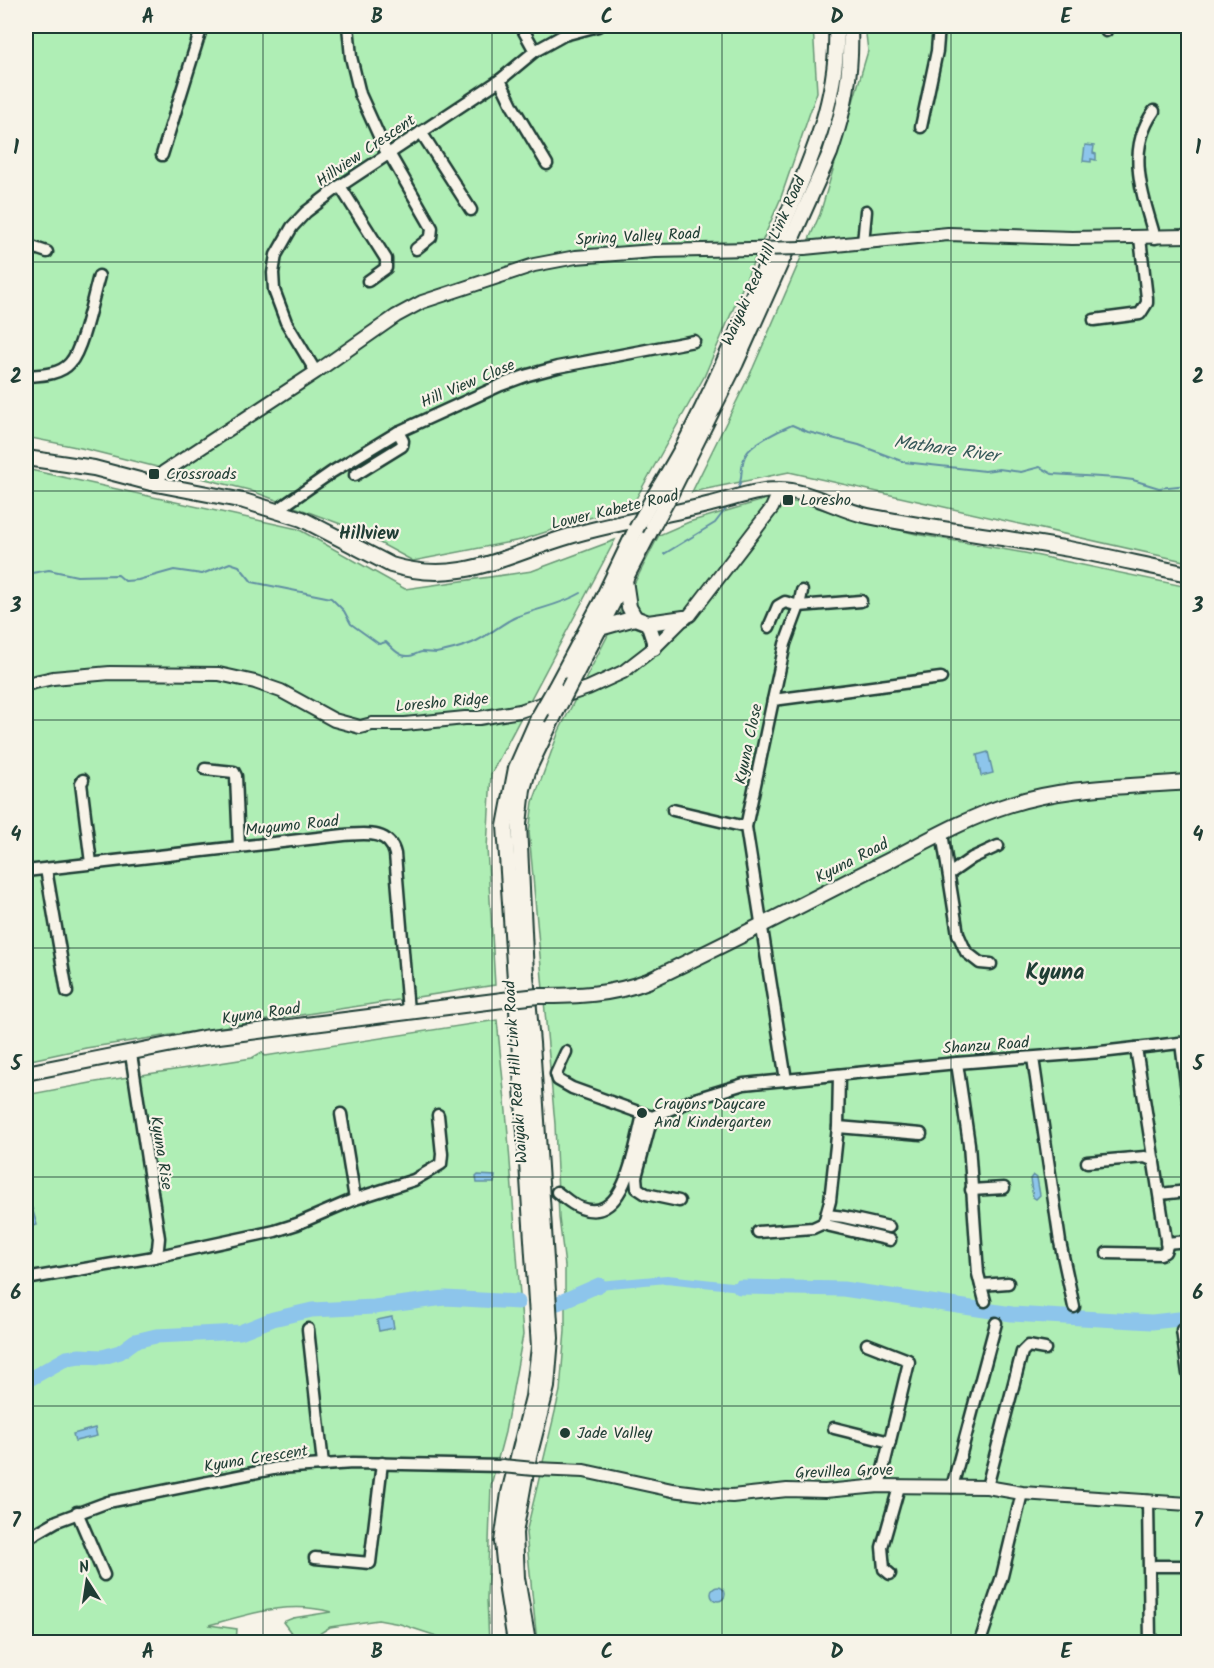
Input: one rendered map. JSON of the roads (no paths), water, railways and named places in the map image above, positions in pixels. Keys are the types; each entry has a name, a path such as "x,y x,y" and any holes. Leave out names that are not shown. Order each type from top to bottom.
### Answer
{"main road":[{"name":"Waiyaki Red Hill Link Road","path":"515,1642 502,1542 509,1493 533,1397 539,1347 505,826 516,768 538,718 601,602 636,529 691,432 732,343 819,139 830,99 837,51 836,26"},
{"name":"Waiyaki Red Hill Link Road","path":"528,1642 518,1587 515,1533 528,1461 547,1387 551,1338 525,964 519,824 523,789 529,768 556,712 668,499 736,363 830,153 842,117 848,88 850,26"},
{"name":"Lower Kabete Road","path":"26,458 94,468 151,483 210,493 276,511 302,519 391,565 418,572 462,571 596,528 711,504 756,492 780,490 797,493 867,516 1068,549 1188,574"},
{"path":"625,580 629,607 635,618"},
{"path":"600,628 635,618 648,623 684,618"},
{"path":"648,623 654,648"},
{"name":"Kyuna Road","path":"26,1073 203,1038 408,1011 538,996 575,996 634,987 762,926 988,811 1026,800 1087,790 1188,782"}],"street":[{"path":"162,155 201,26"},
{"path":"348,26 351,57 360,94 389,155 432,228 431,237 416,249"},
{"path":"521,26 535,51"},
{"name":"Hillview Crescent","path":"316,372 279,307 274,290 273,273 276,255 292,227 306,212 340,186 500,80 535,51 577,28 598,26"},
{"path":"921,127 937,51 939,26"},
{"path":"500,80 547,164"},
{"path":"1154,111 1142,134 1137,170 1155,238"},
{"path":"421,132 471,210"},
{"path":"340,186 386,260 386,268 368,281"},
{"path":"863,243 866,211"},
{"name":"Spring Valley Road","path":"151,483 172,466 316,372 396,316 422,302 534,265 566,258 603,254 804,248 963,234 1072,238 1188,236"},
{"path":"1094,320 1140,314 1145,308 1147,298 1140,237"},
{"path":"26,245 47,252"},
{"path":"26,376 49,374 61,370 70,363 77,351 99,276"},
{"name":"Hill View Close","path":"276,511 332,472 398,432 463,401 528,375 585,361 694,340"},
{"path":"355,475 402,446 404,441 398,432"},
{"name":"Loresho Ridge","path":"26,684 53,678 111,673 219,674 281,690 334,720 360,727 372,724 405,724 479,718 520,711 588,688 623,672 654,648 684,618 690,615 772,508 780,490"},
{"path":"773,700 785,644 800,606 802,591"},
{"path":"769,627 781,603 800,606 861,601"},
{"name":"Kyuna Close","path":"762,926 746,827 773,700 941,678"},
{"path":"205,769 234,772 236,776 239,847"},
{"path":"83,780 81,783 92,863"},
{"path":"673,810 746,827"},
{"path":"942,833 958,934 966,952 980,963 991,964"},
{"name":"Mugumo Road","path":"26,871 351,834 378,836 390,841 394,854 408,1011"},
{"path":"949,874 972,858 998,846"},
{"path":"46,869 67,992"},
{"path":"762,926 786,1080"},
{"path":"1185,1043 1188,1099"},
{"name":"Shanzu Road","path":"648,1116 717,1090 744,1084 1185,1043"},
{"path":"1107,1253 1160,1254 1165,1252 1167,1244 1136,1048"},
{"path":"566,1052 556,1074 558,1080 572,1088 648,1116"},
{"name":"Kyuna Rise","path":"131,1054 159,1238 154,1257"},
{"path":"1033,1058 1060,1242 1074,1307"},
{"path":"957,1063 969,1144 971,1190 981,1285 986,1301"},
{"path":"825,1219 838,1127 839,1075"},
{"path":"341,1114 356,1199"},
{"path":"26,1279 154,1257 275,1231 356,1199 414,1180 438,1168 443,1159 438,1114"},
{"path":"557,1192 579,1208 590,1210 603,1210 615,1201 623,1186 648,1116"},
{"path":"648,1116 636,1177 637,1188 646,1194 678,1201"},
{"path":"838,1127 921,1134"},
{"path":"1087,1162 1145,1157 1154,1161"},
{"path":"971,1190 1004,1188"},
{"path":"1160,1194 1188,1191"},
{"path":"758,1232 805,1229 825,1219 844,1216 889,1227"},
{"path":"825,1219 890,1240"},
{"path":"1167,1244 1188,1241"},
{"path":"981,1285 1008,1283"},
{"path":"952,1487 996,1323"},
{"path":"308,1329 323,1464"},
{"path":"1182,1330 1187,1351 1188,1374"},
{"path":"867,1344 909,1362 879,1486"},
{"path":"987,1487 1022,1352 1028,1346 1045,1350"},
{"path":"834,1428 890,1442"},
{"path":"315,1558 370,1563 382,1463"},
{"name":"Kyuna Crescent","path":"26,1539 77,1512 140,1494 278,1468 323,1464 382,1463 502,1466"},
{"name":"Grevillea Grove","path":"502,1466 584,1472 672,1490 722,1496 879,1486 987,1487 1022,1493 1188,1504"},
{"path":"890,1575 882,1564 882,1547 899,1487"},
{"path":"980,1642 1002,1576 1022,1493"},
{"path":"1148,1501 1150,1642"},
{"path":"77,1512 104,1575"},
{"path":"1156,1566 1188,1566"}],"water":[{"path":"1085,145 1094,146 1093,153 1096,154 1096,160 1083,161"},
{"path":"988,752 993,773 981,776 977,755"},
{"path":"478,1175 495,1176 494,1183 477,1183"},
{"path":"1033,1175 1037,1178 1040,1195 1036,1199 1033,1197 1030,1179"},
{"path":"32,1208 37,1225 28,1227 26,1209"},
{"path":"392,1317 394,1328 379,1331 377,1320"},
{"path":"95,1428 97,1436 75,1441 73,1434"},
{"path":"718,1587 723,1589 725,1594 723,1599 718,1601 713,1599 711,1594 713,1589"}],"waterway":[{"name":"Mathare River","path":"738,489 743,460 748,451 766,438 792,425 808,432 859,445 904,462 985,471 999,469 1021,472 1040,467 1052,474 1133,480 1159,488 1188,485"},
{"path":"664,554 715,523 728,506"},
{"path":"26,574 49,570 77,576 118,575 125,581 138,580 174,570 202,574 230,563 239,566 252,582 331,598 344,611 351,624 379,644 386,642 396,652 406,656 422,652 436,653 468,644 516,617 566,601 581,593"},
{"path":"599,1285 667,1279 740,1287"},
{"path":"558,1303 599,1285"},
{"path":"740,1287 843,1289 1012,1314 1152,1322 1188,1318"},
{"path":"26,1381 67,1358 103,1357 120,1352 135,1341 156,1336 240,1332 273,1319 312,1310 374,1307 445,1298 518,1302"}],"place":[{"name":"Crossroads","path":"154,474"},
{"name":"Loresho","path":"788,500"},
{"name":"Crayons Daycare And Kindergarten","path":"642,1113"},
{"name":"Jade Valley","path":"565,1433"}],"district":[{"name":"Hillview","path":"369,534"},
{"name":"Kyuna","path":"1055,973"}]}
